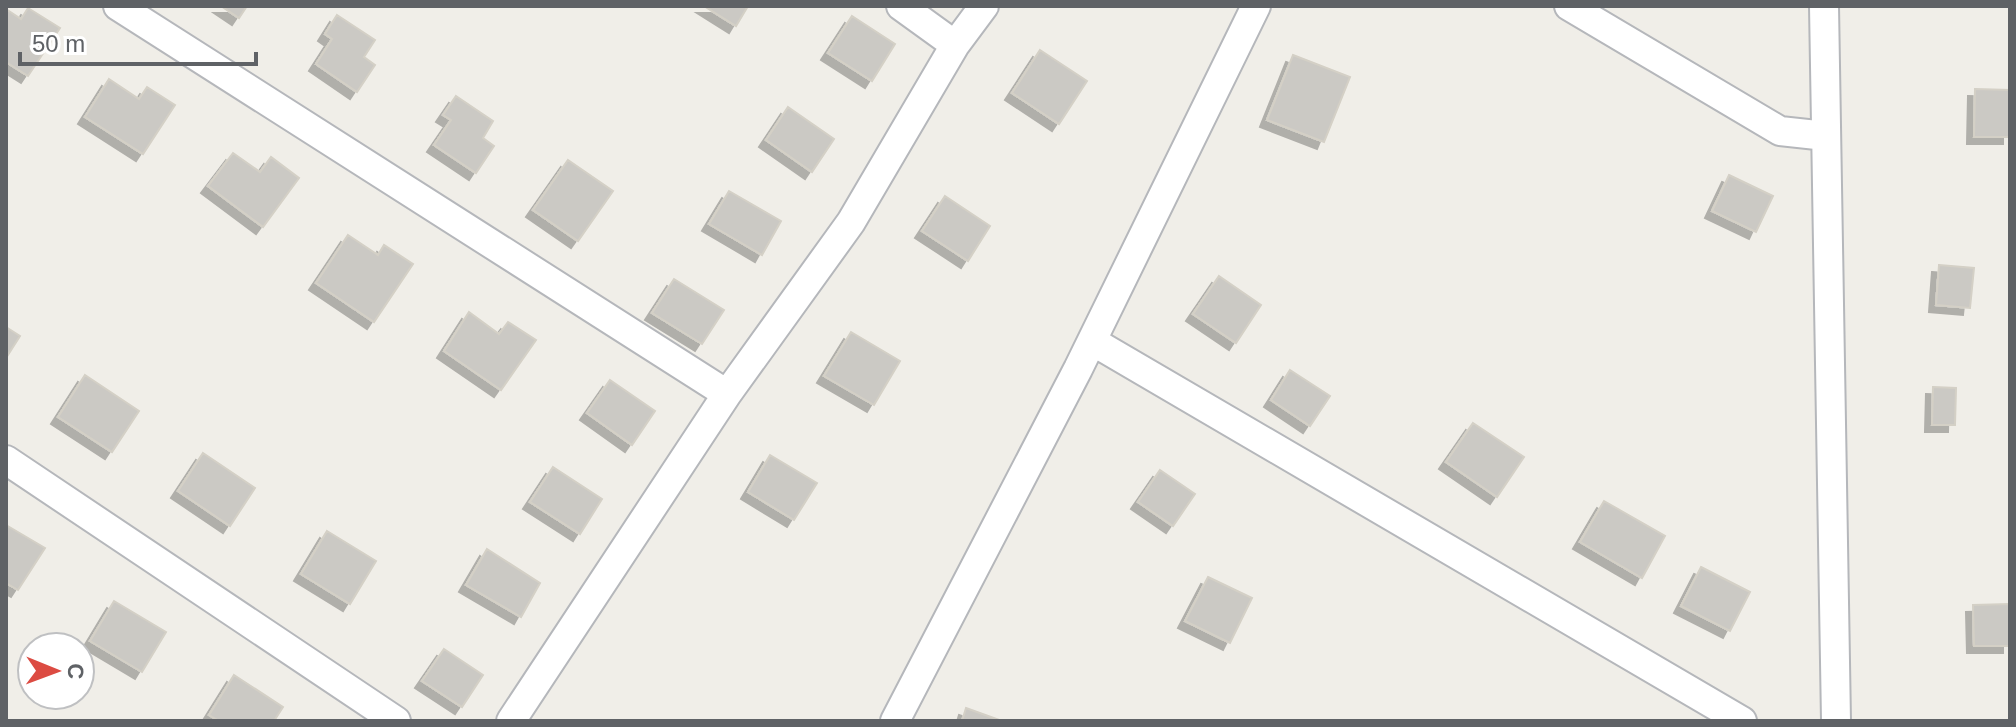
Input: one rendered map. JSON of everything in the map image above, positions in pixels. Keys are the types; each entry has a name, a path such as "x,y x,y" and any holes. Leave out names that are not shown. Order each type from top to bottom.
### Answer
{"street":[{"path":"118,6 727,394"},
{"path":"901,6 955,45"},
{"path":"511,721 727,394 851,222 955,45 984,6"},
{"path":"895,721 1092,341 1256,6"},
{"path":"1569,6 1780,131 1826,136"},
{"path":"1824,6 1836,721"},
{"path":"1092,341 1742,721"},
{"path":"6,460 396,721"}],"building":[{"path":"221,6 247,6 239,18"},
{"path":"704,6 748,6 736,26"},
{"path":"28,8 60,28 28,76 6,62 6,9 21,19"},
{"path":"337,15 375,40 364,57 375,65 357,92 316,64 332,39 325,34"},
{"path":"852,16 895,44 872,81 828,53"},
{"path":"1040,50 1087,81 1059,124 1012,93"},
{"path":"1293,55 1350,77 1324,142 1267,120"},
{"path":"109,79 139,99 147,87 175,105 143,154 85,117"},
{"path":"1975,89 2010,90 2010,137 1974,137"},
{"path":"456,96 493,121 483,138 494,146 476,173 434,145 451,120 443,115"},
{"path":"788,107 834,139 812,172 766,140"},
{"path":"233,153 260,172 271,157 299,178 263,227 208,186"},
{"path":"568,160 613,191 578,241 533,210"},
{"path":"1729,175 1773,196 1756,232 1712,211"},
{"path":"729,191 781,221 762,255 709,224"},
{"path":"945,196 990,226 968,261 922,231"},
{"path":"348,235 378,255 384,245 413,264 374,322 316,283"},
{"path":"1939,265 1974,268 1970,308 1936,305"},
{"path":"1219,276 1261,305 1236,343 1193,314"},
{"path":"674,279 724,310 702,344 652,313"},
{"path":"469,312 499,334 508,322 536,340 501,390 444,351"},
{"path":"6,327 20,336 6,358"},
{"path":"851,332 900,361 874,405 824,376"},
{"path":"1290,370 1330,396 1310,426 1271,400"},
{"path":"85,375 139,411 112,452 58,417"},
{"path":"610,380 655,411 632,445 587,413"},
{"path":"1933,387 1956,388 1955,425 1932,425"},
{"path":"1473,423 1524,457 1497,497 1446,462"},
{"path":"203,453 255,488 230,526 178,491"},
{"path":"770,455 817,483 794,520 748,492"},
{"path":"553,467 602,499 580,534 530,502"},
{"path":"1160,470 1195,494 1173,526 1138,502"},
{"path":"1604,501 1665,536 1642,578 1580,542"},
{"path":"6,525 45,548 18,590 6,583"},
{"path":"327,531 376,561 350,604 301,574"},
{"path":"487,549 540,583 521,617 466,585"},
{"path":"1701,567 1750,592 1730,631 1681,606"},
{"path":"1208,577 1252,598 1230,643 1185,621"},
{"path":"114,601 166,632 142,672 96,645 96,631"},
{"path":"2010,604 2010,646 1974,646 1973,605"},
{"path":"444,649 483,675 462,707 422,681"},
{"path":"234,675 283,707 274,721 219,721 209,715"},
{"path":"966,708 1002,721 962,721"}]}
